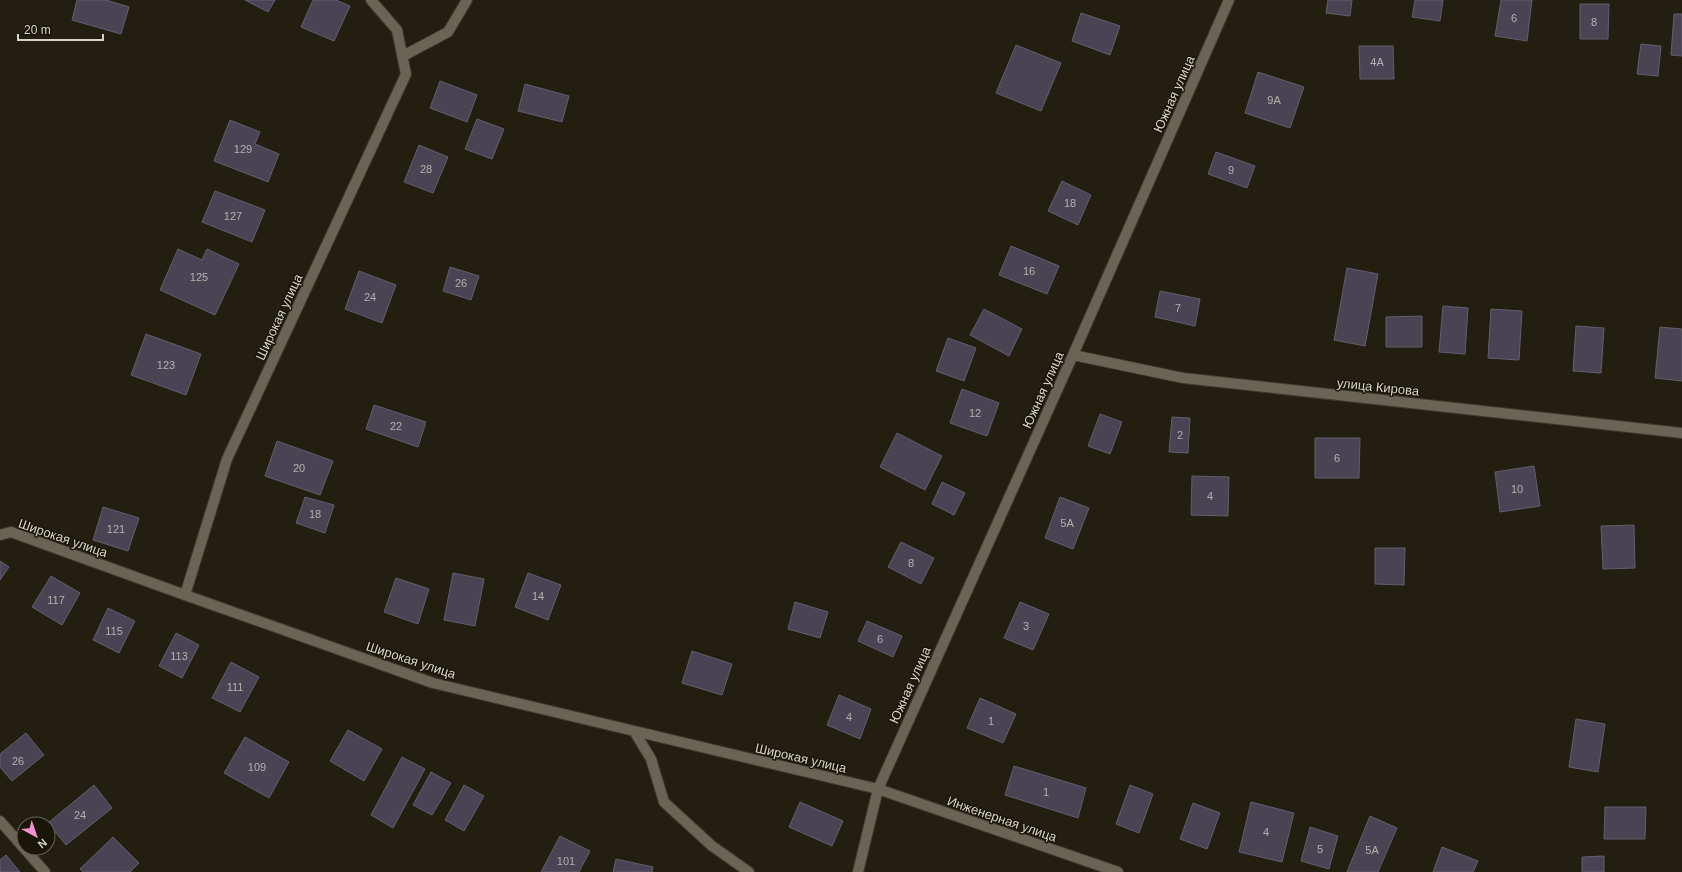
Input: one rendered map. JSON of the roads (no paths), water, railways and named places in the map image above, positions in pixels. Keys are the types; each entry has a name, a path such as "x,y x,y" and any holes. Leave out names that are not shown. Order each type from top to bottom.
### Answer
{"street":[{"name":"Широкая улица","path":"185,595 228,460 406,74 397,30 370,0"},
{"path":"402,56 448,32 467,0"},
{"name":"Южная улица","path":"878,789 1073,355 1229,0"},
{"name":"улица Кирова","path":"1073,355 1182,378 1682,433"},
{"name":"Широкая улица","path":"0,535 11,532 433,683 878,789"},
{"path":"634,731 650,759 664,802 712,846 749,872"},
{"path":"858,872 878,789"},
{"name":"Инженерная улица","path":"878,789 1118,872"},
{"path":"0,821 45,872"}]}
